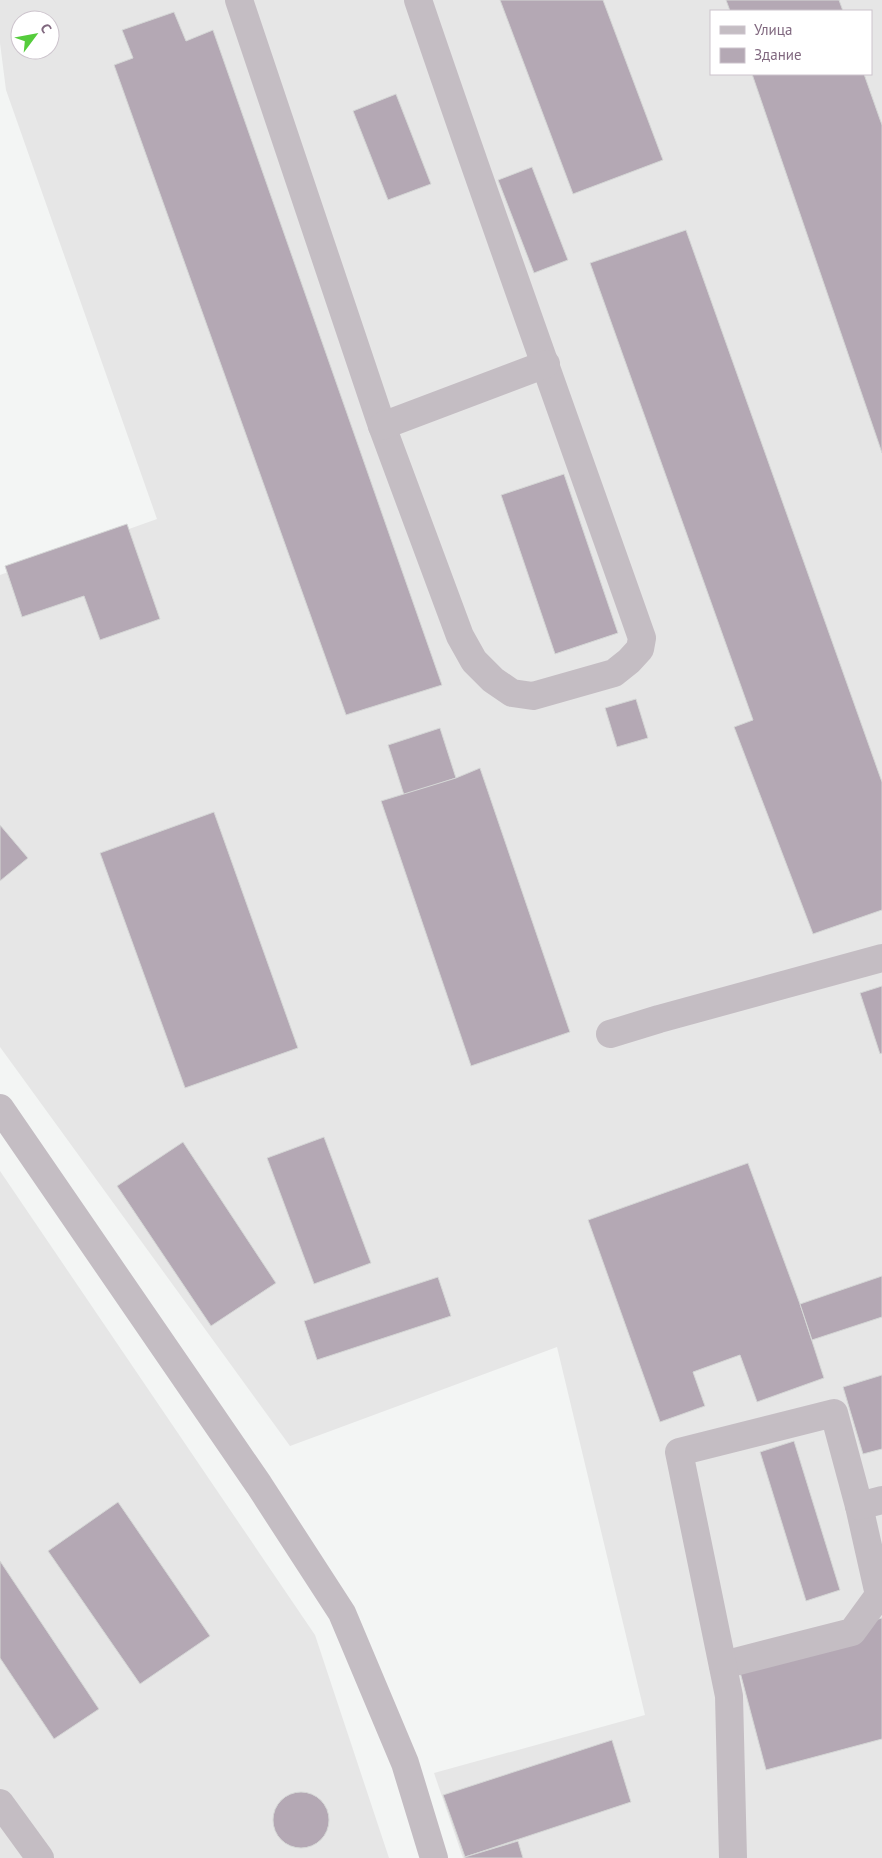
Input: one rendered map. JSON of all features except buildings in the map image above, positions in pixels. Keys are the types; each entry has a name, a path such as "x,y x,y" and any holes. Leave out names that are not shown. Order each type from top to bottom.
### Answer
{"street":[{"path":"239,0 382,426 460,636 474,660 493,680 512,693 532,696 614,673 629,662 640,649 642,638 478,177 418,0"},
{"path":"382,426 546,364"},
{"path":"610,1034 882,958"},
{"path":"0,1108 259,1484 342,1613 405,1763 434,1858"},
{"path":"723,1666 852,1632 879,1595 870,1503 834,1413 679,1452 729,1696 733,1858"},
{"path":"0,1803 40,1858"}],"shaded area":[{"path":"0,0 882,0 882,1858 463,1858 434,1773 645,1715 557,1347 290,1446 0,1047 0,575 157,519 6,90 0,43"},
{"path":"0,1171 315,1635 389,1858 0,1858"}]}
